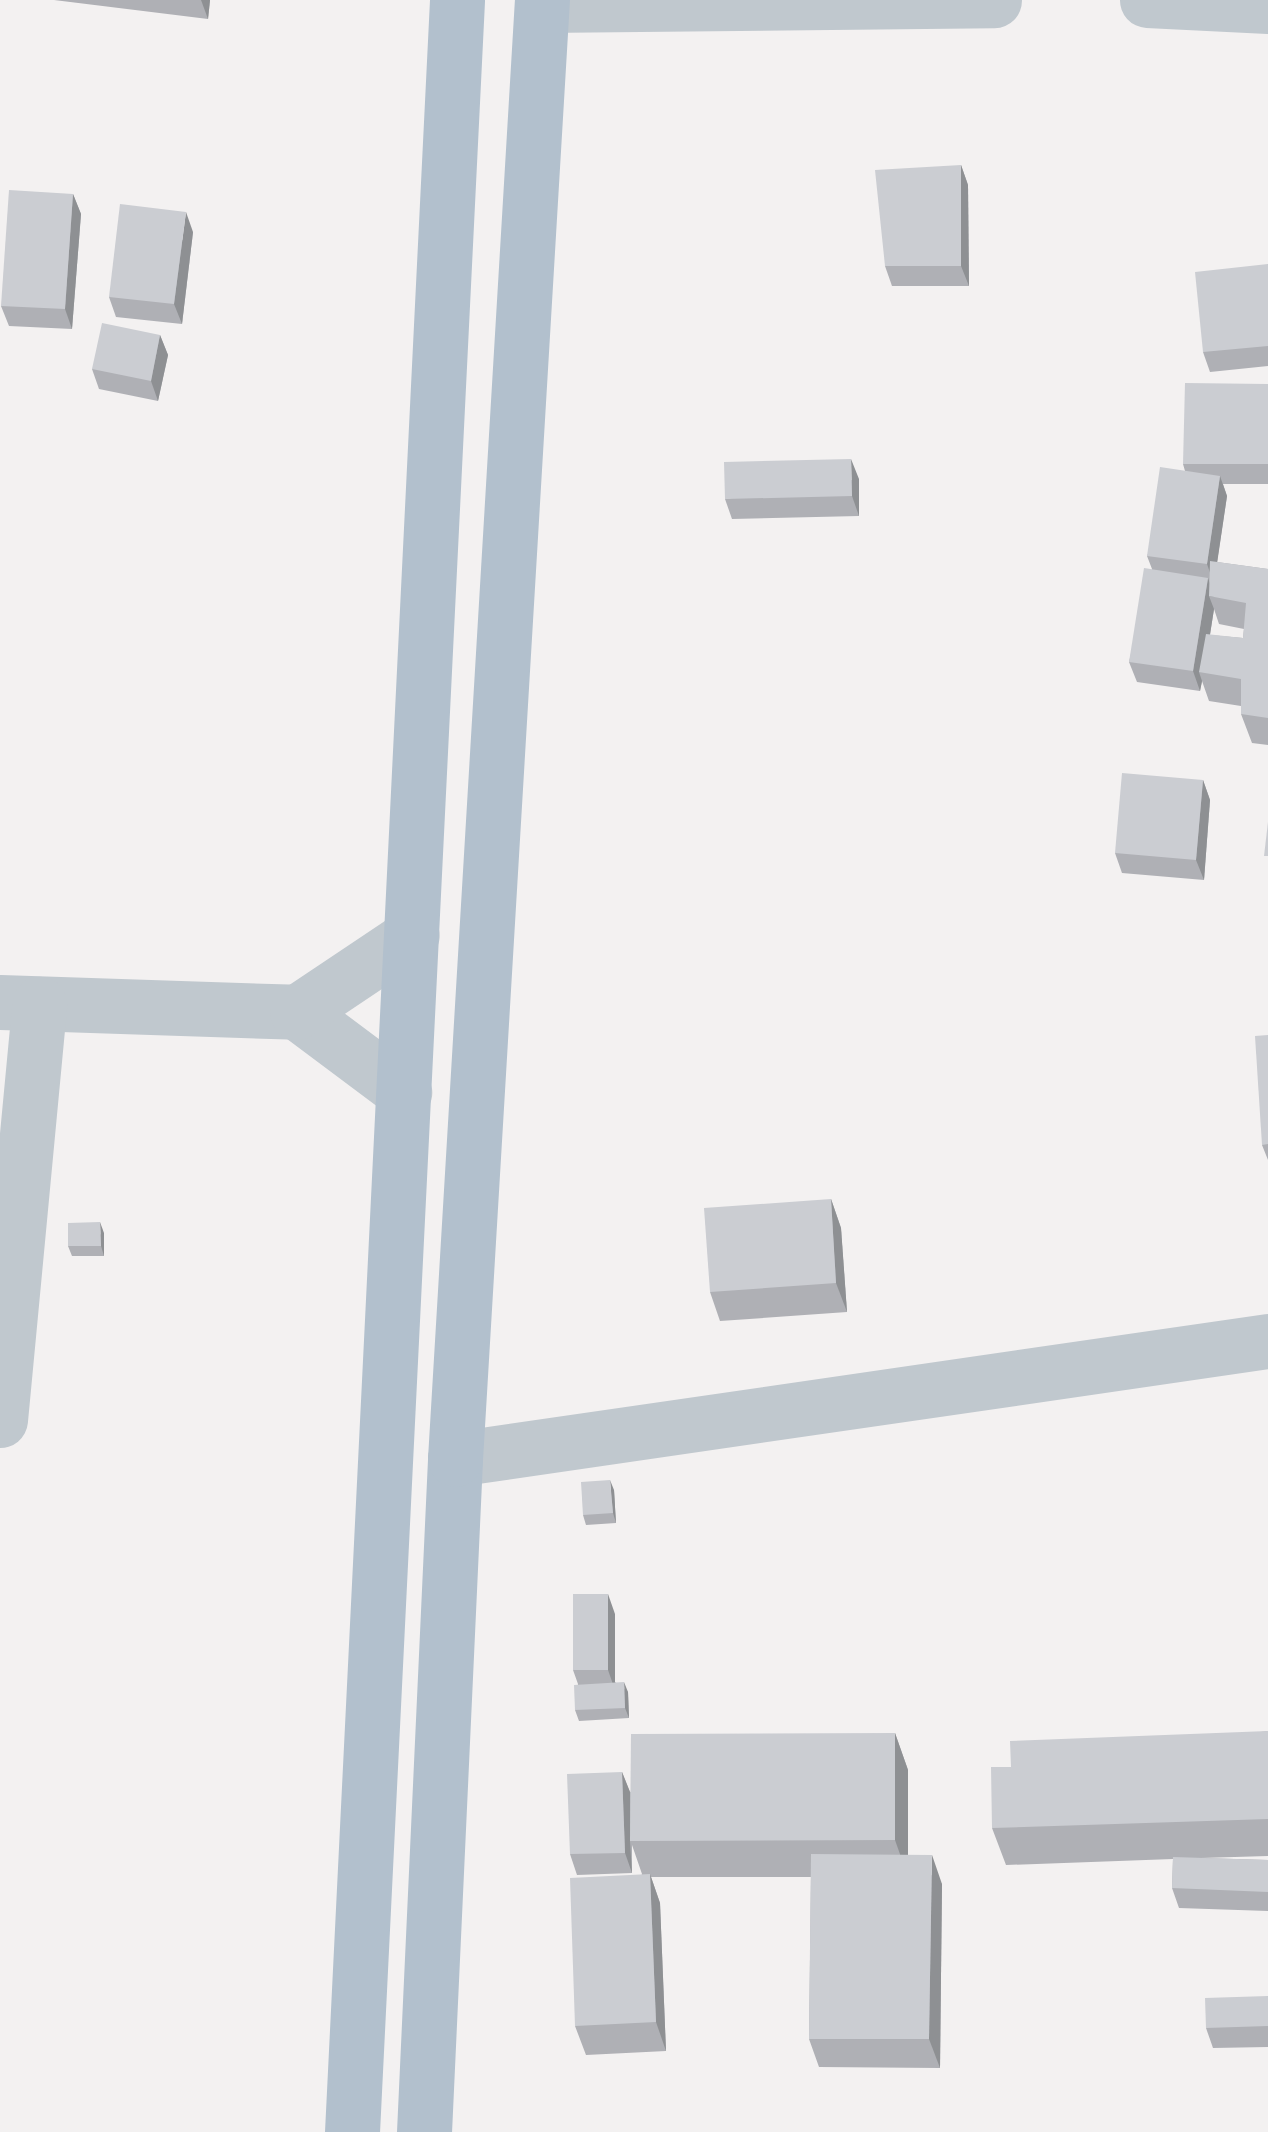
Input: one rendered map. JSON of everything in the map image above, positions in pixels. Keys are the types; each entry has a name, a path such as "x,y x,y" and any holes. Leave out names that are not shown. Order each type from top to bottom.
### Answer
{"main road":[{"path":"352,2132 457,0"},
{"path":"424,2132 455,1459 518,326 542,3"},
{"path":"442,328 518,326"}],"street":[{"path":"542,3 994,0"},
{"path":"1147,0 1268,6"},
{"path":"297,1012 412,935"},
{"path":"0,1420 19,1003 297,1012 404,1092"},
{"path":"455,1459 1268,1341"}],"building":[{"path":"961,165 961,266 885,266 875,170"},
{"path":"9,190 73,194 65,309 1,306"},
{"path":"120,204 186,212 174,304 109,297"},
{"path":"1268,264 1268,346 1203,352 1195,272"},
{"path":"102,323 160,335 151,381 92,369"},
{"path":"1185,383 1268,384 1268,464 1183,464"},
{"path":"851,459 852,496 725,499 724,462"},
{"path":"1160,467 1220,476 1207,564 1147,556"},
{"path":"1210,561 1268,569 1268,718 1241,714 1241,679 1199,672 1206,634 1243,638 1246,603 1209,596"},
{"path":"1144,568 1208,578 1193,671 1129,662"},
{"path":"1122,773 1203,780 1196,860 1115,853"},
{"path":"1268,822 1268,856 1264,856"},
{"path":"1268,1035 1268,1144 1262,1145 1255,1036"},
{"path":"831,1199 836,1283 710,1292 704,1208"},
{"path":"100,1222 101,1246 68,1246 68,1223"},
{"path":"610,1480 613,1513 583,1515 581,1482"},
{"path":"573,1594 608,1594 608,1670 573,1670"},
{"path":"624,1682 625,1708 575,1710 574,1685"},
{"path":"1268,1731 1268,1819 992,1828 991,1767 1011,1767 1010,1741"},
{"path":"895,1733 895,1840 630,1841 631,1734"},
{"path":"622,1772 625,1853 570,1854 567,1774"},
{"path":"811,1854 932,1855 929,2039 809,2039"},
{"path":"1173,1857 1268,1860 1268,1892 1172,1888"},
{"path":"650,1874 656,2022 575,2026 570,1878"},
{"path":"1268,1996 1268,2026 1206,2028 1205,1998"}]}
